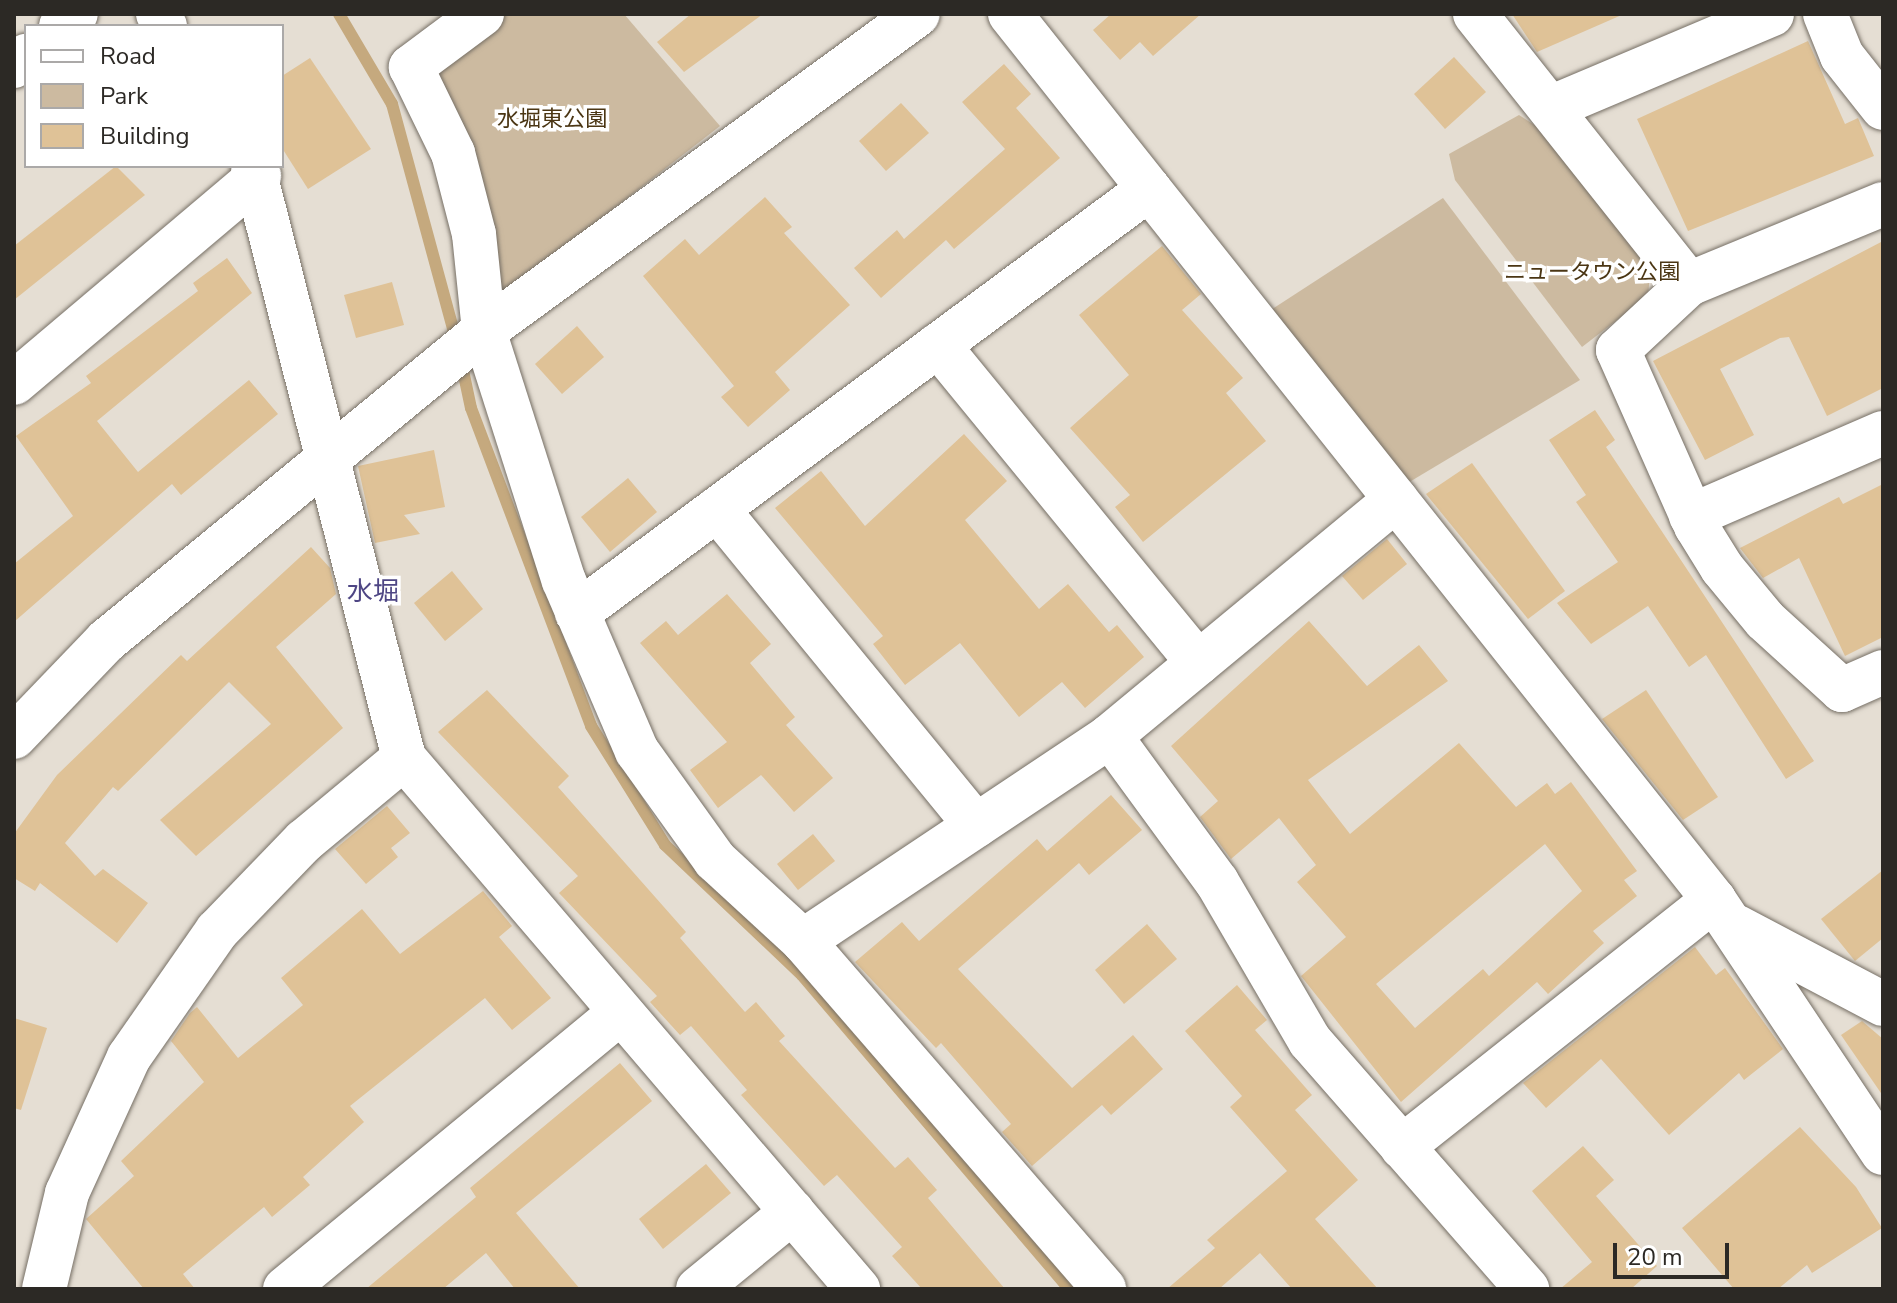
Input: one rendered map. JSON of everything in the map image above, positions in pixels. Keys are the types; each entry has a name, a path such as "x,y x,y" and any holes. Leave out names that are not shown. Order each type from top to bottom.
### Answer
{"street":[{"path":"482,14 411,67 453,153 474,234 478,336 577,613 637,751 672,807 715,860 803,941 1104,1289"},
{"path":"14,737 106,641 478,336 918,14"},
{"path":"1010,14 1723,912 1883,1153"},
{"path":"1475,14 1689,284"},
{"path":"1550,108 1772,14"},
{"path":"1825,14 1842,56 1883,108"},
{"path":"14,383 256,171 404,758 858,1289"},
{"path":"577,613 1149,189"},
{"path":"1883,204 1689,284 1618,350 1691,516 1765,620 1842,690 1883,672"},
{"path":"938,345 1198,663"},
{"path":"1691,516 1883,433"},
{"path":"803,941 1110,736 1396,499"},
{"path":"717,509 976,826"},
{"path":"1110,736 1217,882 1310,1041 1527,1289"},
{"path":"44,1289 67,1193 129,1057 217,931 304,841 404,758"},
{"path":"1723,912 1883,1004"},
{"path":"1402,1147 1723,912"},
{"path":"285,1289 621,1012"},
{"path":"698,1289 792,1212"}],"green space":[{"name":"水堀東公園","path":"482,14 624,14 720,126 482,311 411,67"},
{"name":"ニュータウン公園","path":"1519,115 1550,135 1651,263 1648,296 1582,347 1455,180 1449,154"},
{"path":"1443,198 1580,380 1391,493 1254,321"}],"building":[{"path":"691,14 763,14 684,72 657,42"},
{"path":"1111,14 1201,14 1153,56 1140,42 1120,60 1093,30"},
{"path":"1512,14 1624,14 1537,52"},
{"path":"1808,41 1845,124 1858,118 1874,156 1688,231 1637,119"},
{"path":"1454,57 1486,92 1445,129 1414,94"},
{"path":"310,58 371,149 308,189 284,151 284,75"},
{"path":"1004,64 1031,94 1016,108 1060,158 954,249 946,240 881,298 854,268 897,230 904,239 1005,149 962,102"},
{"path":"901,103 929,133 886,171 859,141"},
{"path":"113,168 118,168 145,195 14,300 14,246"},
{"path":"765,197 792,227 784,233 850,305 775,372 790,390 748,427 721,397 734,386 643,276 685,239 699,255"},
{"path":"1883,241 1883,388 1827,416 1789,337 1780,338 1720,369 1754,435 1705,460 1653,361"},
{"path":"1162,246 1201,294 1182,310 1243,378 1226,393 1266,441 1143,542 1115,507 1130,495 1070,428 1129,375 1079,315"},
{"path":"227,258 252,293 97,421 138,472 249,380 278,414 181,495 172,484 14,622 14,564 73,516 16,436 91,383 86,376 198,291 193,283"},
{"path":"392,282 404,325 356,338 344,295"},
{"path":"577,326 604,357 562,394 535,364"},
{"path":"1595,410 1615,440 1606,447 1814,761 1786,779 1706,655 1689,667 1648,606 1591,644 1557,603 1618,562 1576,502 1586,495 1549,440"},
{"path":"964,434 1007,481 965,520 1039,609 1068,584 1109,632 1117,625 1144,657 1085,708 1062,682 1019,717 960,643 905,685 873,644 883,636 775,508 821,471 865,526"},
{"path":"434,450 445,507 404,515 420,534 375,543 358,466"},
{"path":"1472,463 1565,591 1528,619 1426,494"},
{"path":"628,478 657,512 610,552 581,517"},
{"path":"1883,484 1883,637 1845,656 1799,558 1763,578 1740,548 1839,497 1843,504"},
{"path":"1387,539 1407,564 1363,600 1342,576"},
{"path":"311,547 330,568 336,594 276,647 343,728 196,856 160,820 271,724 229,682 118,791 113,787 65,843 95,876 103,869 148,903 117,943 40,883 35,891 14,878 14,834 57,775 181,655 187,661"},
{"path":"452,571 483,609 445,641 414,603"},
{"path":"727,594 771,644 750,663 795,717 786,725 833,778 794,812 761,775 718,808 690,770 727,742 640,643 666,621 678,635"},
{"path":"1309,621 1367,686 1419,645 1448,681 1308,780 1350,834 1459,743 1516,807 1547,783 1555,794 1571,782 1637,871 1624,880 1637,896 1593,931 1604,943 1548,994 1537,982 1401,1102 1301,976 1346,937 1297,882 1316,865 1279,818 1231,859 1200,817 1218,801 1171,746","holes":["1545,844 1582,891 1489,976 1483,969 1415,1028 1376,984"]},
{"path":"487,690 569,776 558,787 686,932 680,938 745,1012 756,1002 785,1036 779,1041 895,1168 908,1157 937,1190 928,1198 1005,1289 922,1289 892,1256 902,1247 837,1175 824,1186 741,1095 747,1090 691,1026 680,1035 650,1002 657,996 559,893 578,876 438,732"},
{"path":"1646,690 1718,797 1683,820 1602,719"},
{"path":"1111,795 1142,830 1089,875 1079,863 958,969 1072,1088 1133,1035 1163,1069 1111,1115 1102,1105 1032,1166 1002,1132 1011,1124 941,1043 936,1048 855,962 902,922 919,941 1037,839 1047,851"},
{"path":"387,806 410,833 391,848 398,857 366,884 335,849"},
{"path":"813,834 835,861 798,890 777,864"},
{"path":"1883,870 1883,938 1855,961 1821,919"},
{"path":"483,891 512,926 499,937 551,998 512,1030 485,998 350,1106 364,1122 303,1177 310,1185 272,1217 264,1207 183,1274 195,1289 144,1289 86,1219 134,1176 121,1161 204,1082 171,1041 190,1013 197,1007 238,1058 303,1005 281,978 362,909 400,954"},
{"path":"1147,924 1177,959 1124,1004 1095,970"},
{"path":"1695,947 1716,975 1725,968 1783,1049 1744,1080 1739,1073 1669,1135 1601,1059 1546,1108 1523,1083"},
{"path":"1237,985 1267,1020 1255,1030 1312,1095 1295,1110 1358,1180 1315,1219 1378,1289 1292,1289 1260,1253 1219,1289 1167,1289 1215,1248 1207,1240 1287,1171 1230,1107 1242,1096 1185,1031"},
{"path":"14,1018 47,1028 21,1110 14,1108"},
{"path":"1862,1021 1883,1039 1883,1096 1841,1035"},
{"path":"620,1063 652,1101 516,1213 580,1289 515,1289 486,1253 443,1289 366,1289 476,1197 470,1188"},
{"path":"1800,1127 1856,1187 1882,1228 1812,1273 1807,1265 1778,1289 1734,1289 1682,1228"},
{"path":"1583,1146 1614,1180 1596,1196 1657,1266 1631,1289 1560,1289 1592,1262 1532,1191"},
{"path":"706,1164 731,1193 663,1249 639,1219"}],"waterway":[{"path":"339,14 392,104 457,343"},
{"path":"461,361 471,408 591,726 665,845 802,975 1069,1289"}],"district":[{"name":"水堀","path":"373,592"}]}
